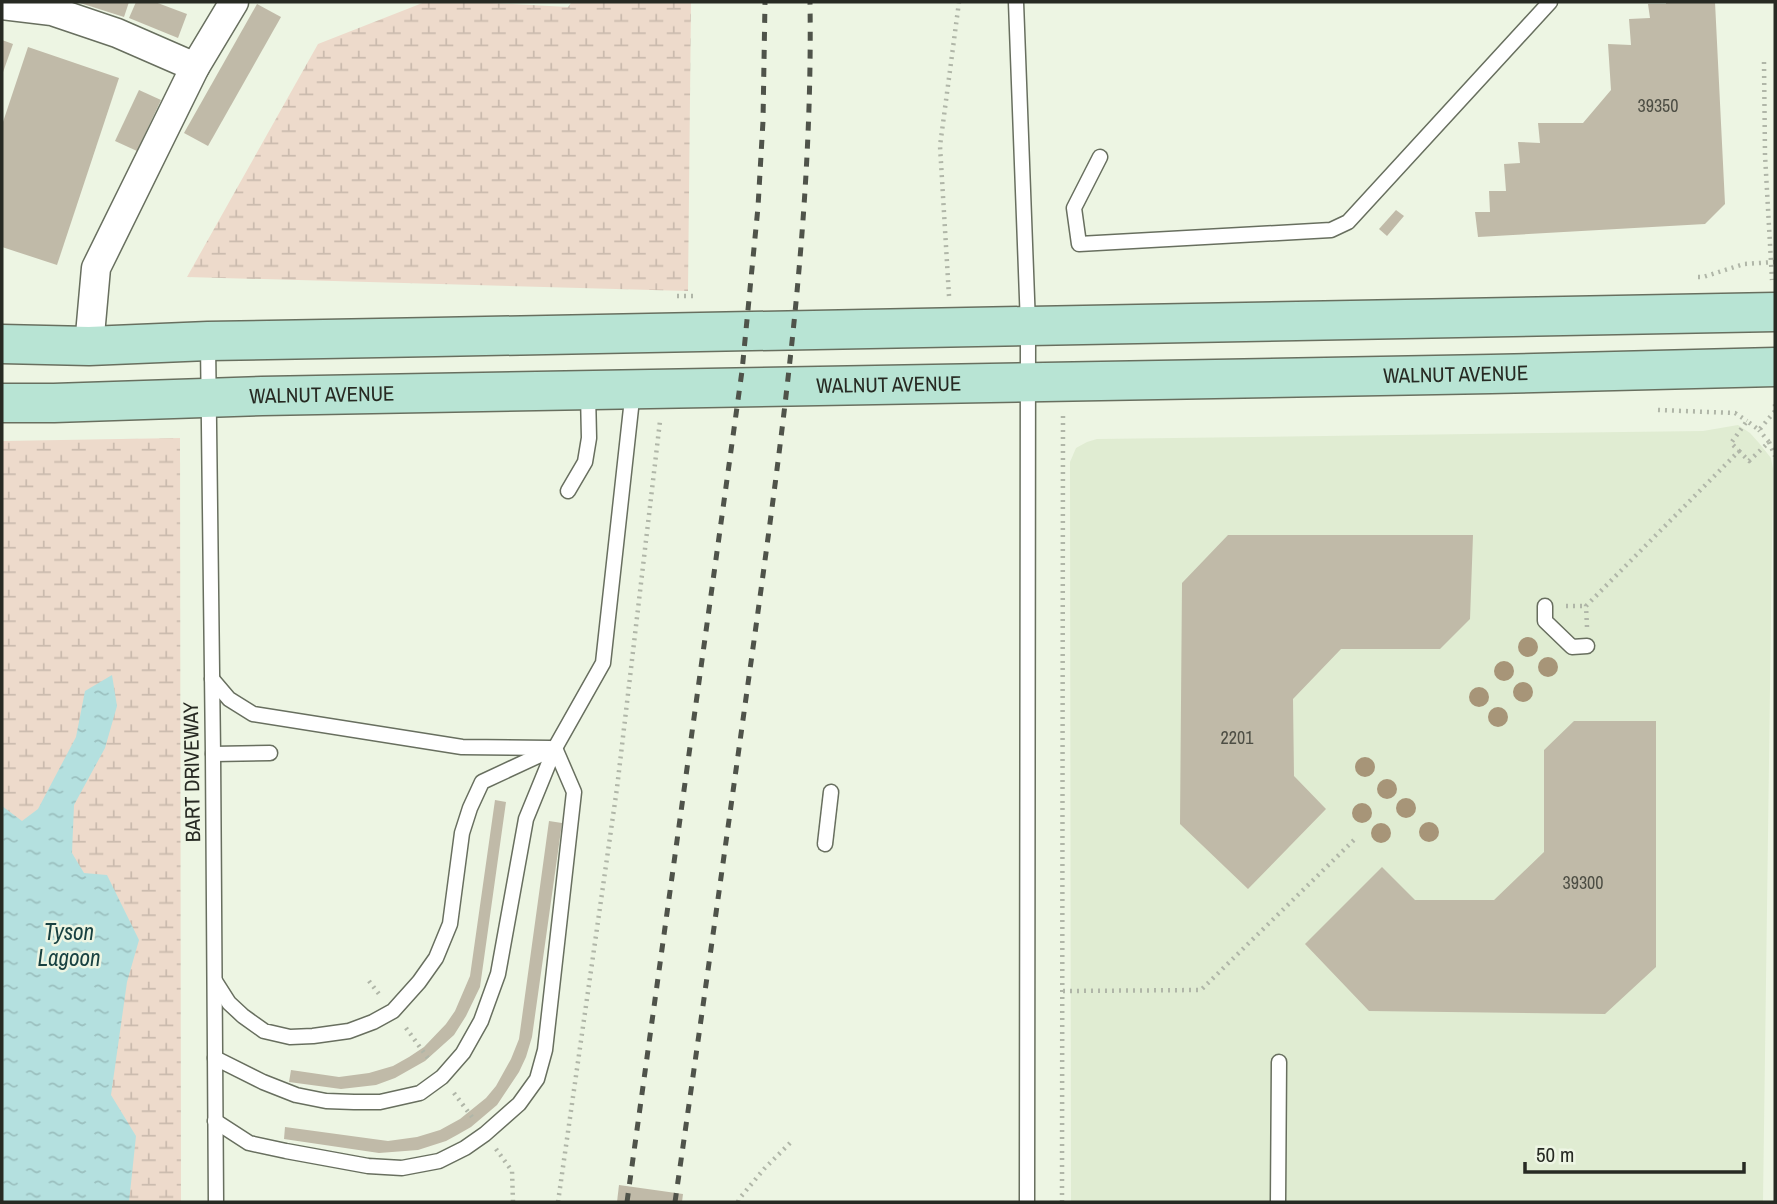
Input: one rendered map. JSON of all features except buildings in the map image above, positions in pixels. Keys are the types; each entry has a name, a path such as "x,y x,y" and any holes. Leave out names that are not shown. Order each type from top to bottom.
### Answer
{"main road":[{"path":"2,344 89,346 208,341 1028,325 1774,301"},
{"name":"WALNUT AVENUE","path":"2,403 1775,367"}],"street":[{"path":"89,346 96,268 195,67 234,2"},
{"path":"2,5 52,11 117,33 195,67"}],"lane":[{"path":"1016,2 1028,325 1046,382 1027,1202"},
{"path":"1100,157 1074,208 1079,244 1331,230 1348,222 1550,2"},
{"name":"BART DRIVEWAY","path":"208,341 214,754 216,1202"},
{"path":"215,1058 296,1095 326,1101 380,1101 420,1093 442,1077 463,1053 481,1021 498,974 526,819 555,748 603,663 648,389"},
{"path":"568,492 585,462 589,438 588,390"},
{"path":"1545,606 1545,621 1572,647 1587,646"},
{"path":"212,679 229,699 253,715 462,747 555,748"},
{"path":"214,980 229,1003 243,1016 264,1031 290,1037 349,1031 393,1011 436,958 450,924 462,833 482,782 555,748"},
{"path":"215,1121 249,1143 368,1166 402,1168 439,1161 465,1148 519,1104 537,1079 545,1050 574,792 555,748"},
{"path":"214,754 270,753"},
{"path":"825,844 831,792"},
{"path":"1278,1202 1279,1062"}],"path":[{"path":"949,301 940,146 959,2"},
{"path":"1764,62 1765,155 1774,301"},
{"path":"1046,382 1063,991 1062,1202"},
{"path":"558,1202 617,788 648,389"},
{"path":"1759,430 1775,411 1775,394"},
{"path":"1658,410 1735,413 1759,430 1769,442 1775,456"},
{"path":"1768,418 1775,419"},
{"path":"1747,421 1731,443 1749,461 1769,442"},
{"path":"1592,599 1739,451"},
{"path":"1063,991 1201,990 1355,839"},
{"path":"738,1202 764,1169 791,1143"}],"shaded area":[{"path":"1738,425 1750,433 1771,458 1773,469 1763,1202 1071,1202 1070,462 1076,448 1097,439 1703,431"}],"green space":[{"path":"425,2 568,7 572,2 691,2 688,291 187,277 318,44"},
{"path":"180,438 181,1202 2,1202 2,441"}],"water":[{"name":"Tyson Lagoon","path":"112,675 117,706 105,748 74,805 72,853 84,873 107,875 139,940 127,982 111,1095 136,1136 129,1202 2,1202 2,806 22,821 38,809 76,737 85,691"}],"railway":[{"path":"627,1202 742,371 758,207 765,2"},
{"path":"675,1202 787,388 807,157 810,2"}]}
